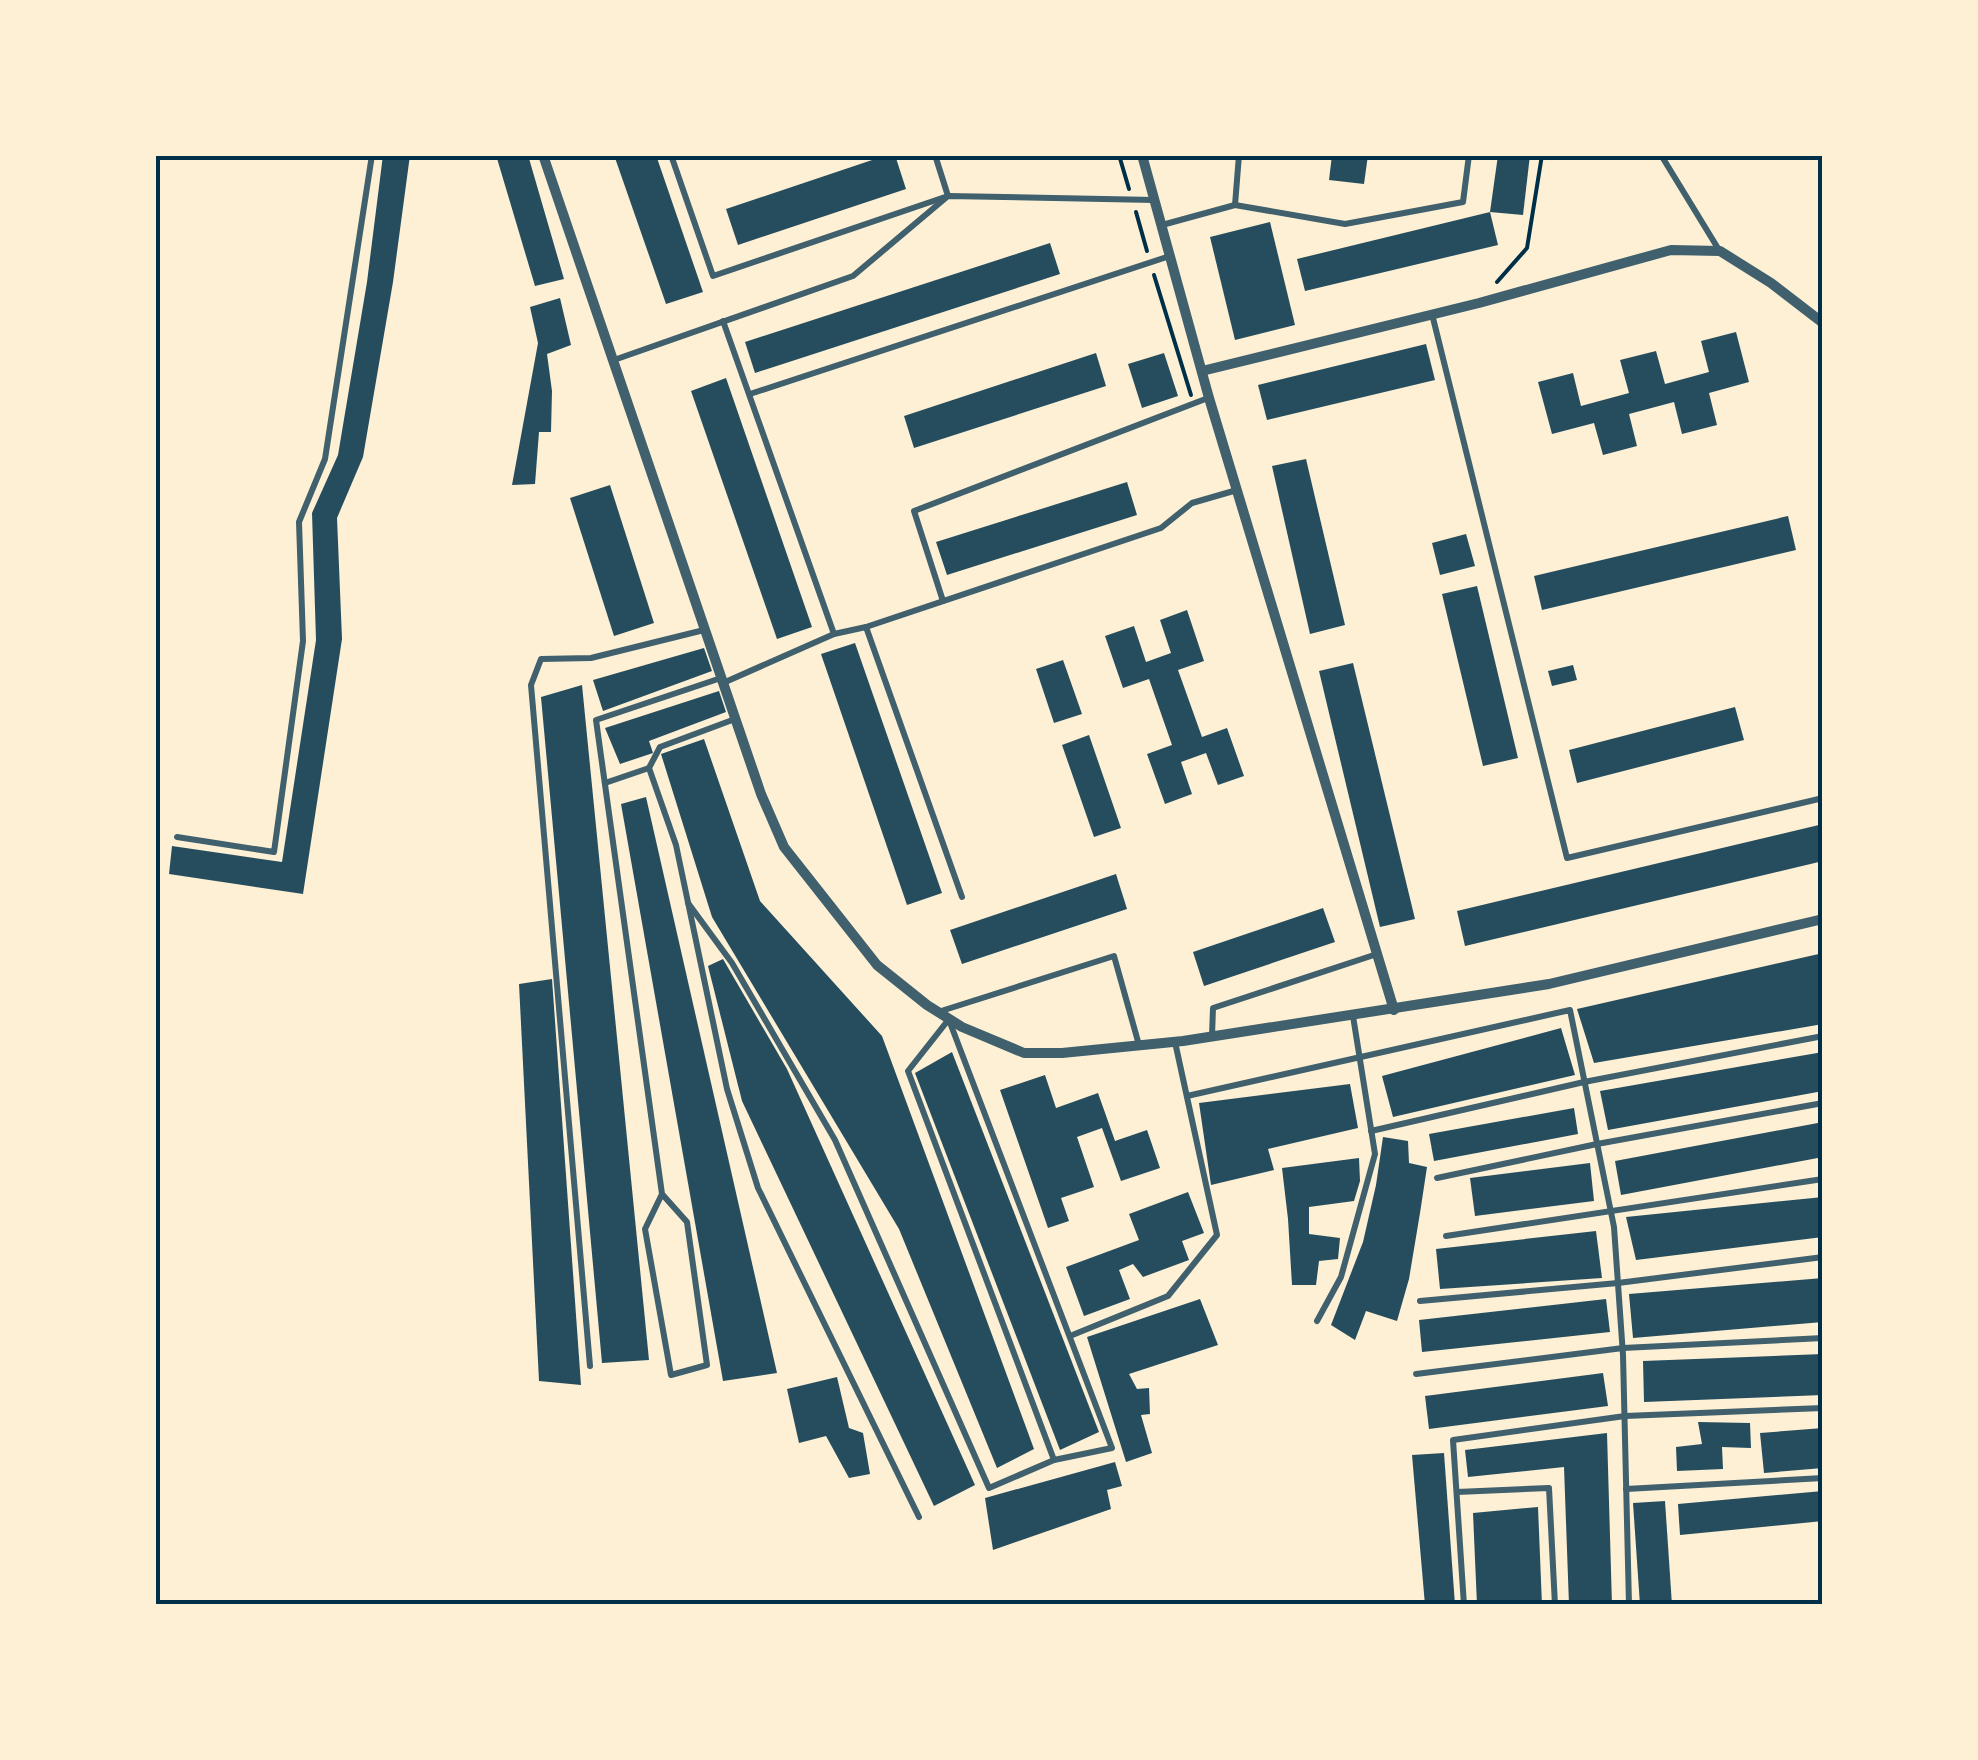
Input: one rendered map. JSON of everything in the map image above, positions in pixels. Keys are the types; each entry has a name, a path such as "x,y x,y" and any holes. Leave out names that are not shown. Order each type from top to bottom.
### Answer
{"street":[{"path":"543,155 761,794 784,847 877,965 962,1027 1024,1052 1062,1053 1175,1042 1549,984 1823,919"},
{"path":"1142,155 1209,398 1394,1010"},
{"path":"1202,371 1478,303 1671,250 1720,251 1823,323"}],"lane":[{"path":"176,837 274,852 303,641 299,522 325,458 372,155"},
{"path":"671,155 713,276 948,196 1154,200"},
{"path":"935,155 948,196"},
{"path":"1235,205 1239,155"},
{"path":"1162,225 1235,205 1344,224 1463,202 1469,155"},
{"path":"1661,155 1720,251"},
{"path":"614,360 852,276 948,196"},
{"path":"750,394 1171,255"},
{"path":"1432,314 1567,858 1823,798"},
{"path":"724,321 834,634"},
{"path":"943,602 914,510 1209,398"},
{"path":"662,1194 687,1222 707,1365 671,1375 645,1229 662,1194 596,720 722,681 834,634 866,627 1161,528 1192,503 1237,490"},
{"path":"866,627 962,897"},
{"path":"590,1366 531,685 540,659 591,658 705,630"},
{"path":"605,783 649,768 660,748 735,719"},
{"path":"649,768 676,845 726,1089 758,1188 919,1517"},
{"path":"688,902 732,963 835,1140 989,1488 1054,1460 1112,1448 949,1019"},
{"path":"1212,1037 1213,1008 1377,954"},
{"path":"938,1012 1114,956 1139,1045"},
{"path":"1187,1096 1570,1010 1610,1210 1618,1283 1629,1605"},
{"path":"1317,1321 1341,1276 1375,1154 1353,1016"},
{"path":"949,1019 908,1071 1054,1460"},
{"path":"1371,1131 1584,1082 1823,1036"},
{"path":"1070,1336 1168,1296 1217,1235 1175,1042"},
{"path":"1437,1178 1823,1103"},
{"path":"1446,1236 1823,1179"},
{"path":"1420,1301 1618,1283 1823,1257"},
{"path":"1416,1374 1623,1348 1823,1338"},
{"path":"1464,1605 1453,1440 1625,1416 1823,1408"},
{"path":"1626,1489 1823,1478"},
{"path":"1457,1492 1550,1488 1554,1605"}],"path":[{"path":"1478,303 1527,248 1542,155"}],"building":[{"path":"383,155 410,155 363,457 337,518 342,639 303,894 169,874 172,846 282,862 316,640 312,513 338,455 367,282"},
{"path":"496,155 528,155 564,279 535,286"},
{"path":"614,155 656,155 703,292 666,304"},
{"path":"895,155 906,189 738,245 726,209"},
{"path":"1332,155 1368,155 1364,184 1329,180"},
{"path":"1498,155 1530,155 1523,215 1490,212"},
{"path":"1490,212 1498,245 1305,291 1297,259"},
{"path":"1270,222 1295,325 1235,340 1210,237"},
{"path":"1050,243 1060,274 755,373 745,342"},
{"path":"560,298 571,345 547,354 552,391 551,432 539,432 535,484 512,485 538,343 530,307"},
{"path":"1736,332 1749,382 1709,393 1717,425 1682,434 1674,402 1629,414 1637,446 1603,455 1594,423 1552,434 1538,382 1573,373 1581,406 1629,393 1620,360 1656,351 1665,384 1709,372 1701,341"},
{"path":"1426,344 1435,380 1267,420 1258,385"},
{"path":"1096,353 1106,386 914,448 904,416"},
{"path":"1164,353 1178,396 1142,408 1128,364"},
{"path":"726,378 812,627 777,639 691,391"},
{"path":"1306,459 1345,625 1310,634 1272,466"},
{"path":"1127,482 1137,515 947,575 936,542"},
{"path":"610,485 654,623 614,636 570,498"},
{"path":"1788,516 1796,550 1542,610 1534,576"},
{"path":"1466,534 1475,566 1440,575 1432,543"},
{"path":"1477,586 1518,758 1483,766 1442,594"},
{"path":"1187,610 1204,661 1178,670 1202,737 1227,728 1244,776 1218,785 1206,753 1181,762 1192,794 1165,804 1147,754 1172,745 1149,679 1123,688 1105,636 1134,626 1146,662 1171,653 1160,620"},
{"path":"855,643 942,893 907,905 821,654"},
{"path":"704,648 712,671 603,711 593,680"},
{"path":"1063,660 1082,714 1054,723 1036,669"},
{"path":"1353,663 1415,919 1380,927 1319,671"},
{"path":"1573,665 1577,680 1552,686 1548,671"},
{"path":"582,685 649,1360 602,1363 541,697"},
{"path":"719,691 726,712 649,741 653,753 620,764 605,728"},
{"path":"1735,707 1744,740 1577,783 1569,750"},
{"path":"1089,735 1121,828 1094,837 1062,745"},
{"path":"704,739 760,901 882,1036 1034,1449 997,1468 899,1229 712,917 661,754"},
{"path":"646,797 777,1373 723,1381 621,804"},
{"path":"1823,824 1823,861 1465,946 1457,911"},
{"path":"1116,874 1127,909 962,964 950,930"},
{"path":"1323,908 1335,942 1204,986 1193,952"},
{"path":"1823,953 1823,1024 1594,1063 1577,1009"},
{"path":"723,959 787,1069 975,1485 934,1506 742,1101 708,966"},
{"path":"552,979 581,1385 539,1381 519,984"},
{"path":"1561,1028 1575,1075 1393,1117 1382,1076"},
{"path":"952,1052 1099,1432 1060,1450 915,1073"},
{"path":"1823,1052 1823,1091 1608,1130 1600,1091"},
{"path":"1045,1075 1056,1108 1098,1093 1115,1141 1147,1130 1160,1168 1121,1181 1102,1128 1077,1137 1094,1187 1061,1198 1069,1221 1048,1228 1000,1090"},
{"path":"1350,1084 1358,1128 1268,1149 1274,1170 1211,1185 1199,1103"},
{"path":"1574,1108 1578,1134 1434,1161 1429,1134"},
{"path":"1823,1122 1823,1157 1621,1195 1615,1161"},
{"path":"1383,1137 1408,1141 1409,1163 1427,1167 1409,1279 1397,1321 1366,1311 1355,1340 1331,1325 1363,1242"},
{"path":"1359,1158 1360,1181 1354,1201 1309,1207 1309,1234 1340,1238 1338,1259 1319,1261 1316,1285 1292,1285 1282,1168"},
{"path":"1590,1163 1594,1201 1475,1216 1470,1178"},
{"path":"1188,1192 1204,1233 1182,1241 1189,1260 1143,1277 1133,1264 1119,1270 1130,1299 1084,1316 1066,1267 1139,1240 1129,1214"},
{"path":"1823,1197 1823,1237 1636,1260 1626,1217"},
{"path":"1596,1231 1602,1278 1440,1289 1436,1249"},
{"path":"1823,1278 1823,1322 1633,1338 1629,1294"},
{"path":"1200,1299 1218,1345 1129,1374 1137,1389 1149,1388 1150,1414 1141,1415 1152,1453 1126,1462 1087,1337"},
{"path":"1606,1299 1610,1332 1422,1352 1419,1320"},
{"path":"1823,1354 1823,1395 1644,1402 1643,1361"},
{"path":"1603,1373 1608,1406 1429,1429 1425,1396"},
{"path":"837,1377 849,1428 863,1433 870,1474 849,1478 826,1436 799,1443 787,1389"},
{"path":"1698,1422 1750,1423 1751,1448 1722,1447 1723,1469 1677,1471 1676,1447 1702,1444"},
{"path":"1823,1428 1823,1468 1764,1473 1760,1433"},
{"path":"1607,1433 1612,1605 1569,1605 1564,1467 1468,1477 1465,1450"},
{"path":"1444,1453 1455,1605 1425,1605 1412,1455"},
{"path":"1115,1462 1122,1486 1107,1490 1111,1509 993,1550 985,1498"},
{"path":"1823,1491 1823,1521 1680,1535 1678,1504"},
{"path":"1665,1501 1672,1605 1640,1605 1633,1503"},
{"path":"1538,1507 1542,1605 1477,1605 1473,1513"}]}
